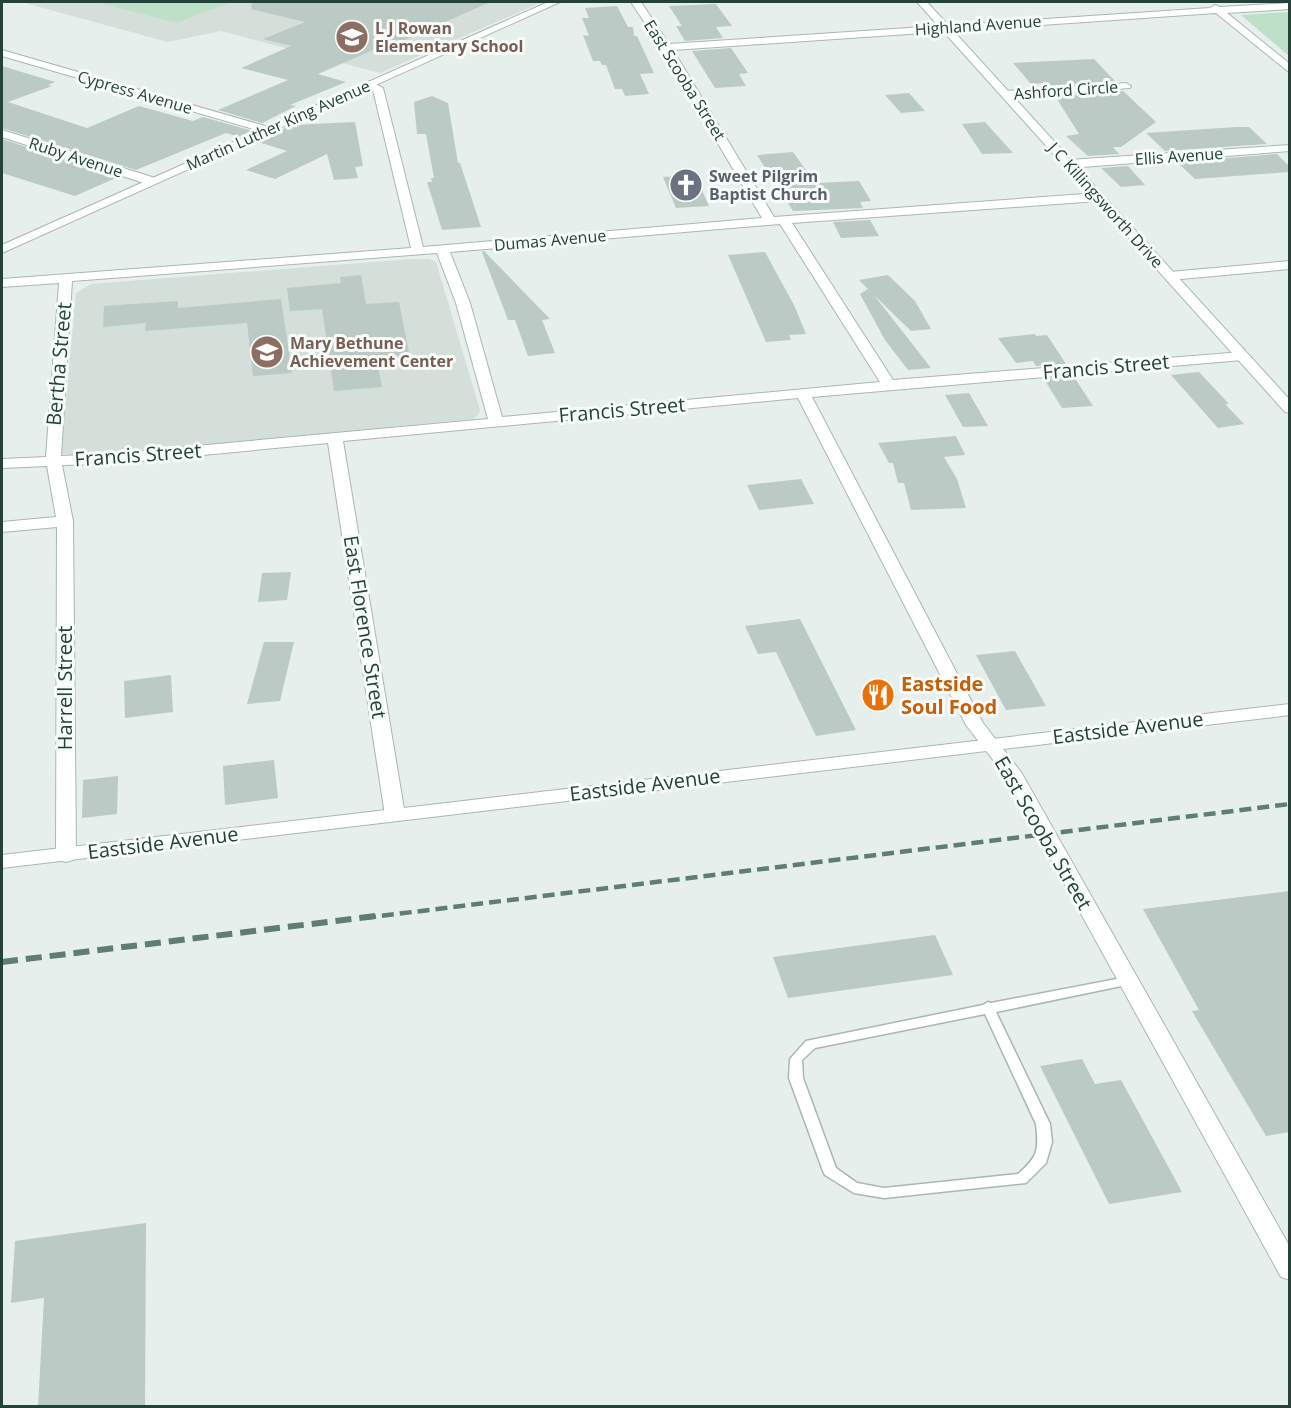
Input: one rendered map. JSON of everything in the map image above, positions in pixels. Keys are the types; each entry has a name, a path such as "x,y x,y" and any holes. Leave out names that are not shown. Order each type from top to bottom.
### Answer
{"street":[{"name":"Martin Luther King Avenue","path":"2,249 555,2"},
{"name":"East Scooba Street","path":"636,2 777,220 889,385"},
{"name":"J C Killingsworth Drive","path":"922,2 1290,409"},
{"path":"1207,2 1290,70"},
{"name":"Highland Avenue","path":"666,47 1290,6"},
{"name":"Cypress Avenue","path":"2,53 268,130"},
{"path":"370,84 378,88 418,251"},
{"name":"Ashford Circle","path":"1005,94 1126,86"},
{"name":"Ruby Avenue","path":"2,133 151,182"},
{"name":"Ellis Avenue","path":"1069,164 1290,148"},
{"name":"Dumas Avenue","path":"2,283 418,251 777,220 1098,197"},
{"path":"442,249 463,303 496,422"},
{"path":"1170,276 1290,265"},
{"name":"Bertha Street","path":"65,521 52,450 66,278"},
{"name":"Francis Street","path":"2,463 54,462 335,438 889,385 1242,356"},
{"name":"East Scooba Street","path":"803,393 975,725 1012,772 1290,1270"},
{"name":"East Florence Street","path":"335,438 395,815"},
{"path":"2,527 65,521"},
{"name":"Harrell Street","path":"65,521 66,855"},
{"name":"Eastside Avenue","path":"2,862 1290,709"}],"lane":[{"path":"988,1007 1043,1124 1045,1142 1039,1163 1021,1179 884,1193 854,1188 830,1171 796,1078 796,1059 811,1044 988,1007 1127,981"}],"shaded area":[{"name":"L J Rowan Elementary School","path":"21,2 542,2 380,73 221,31 168,42"},
{"name":"Mary Bethune Achievement Center","path":"429,259 436,262 480,410 473,419 178,448 71,456 61,453 76,293 91,284"}],"green space":[{"path":"96,2 231,2 177,23"},
{"path":"1289,12 1289,56 1241,15"}],"building":[{"path":"252,2 490,2 400,42 394,41 318,74 346,82 290,105 296,106 262,123 218,110 288,80 241,68 291,46 263,39 305,22 251,9"},
{"path":"716,4 732,26 716,27 723,38 685,41 676,26 682,26 669,6"},
{"path":"617,6 628,27 633,27 634,36 637,36 654,73 640,74 649,94 625,96 622,89 615,89 606,65 602,65 600,61 593,61 583,35 589,36 582,18 589,18 585,8"},
{"path":"731,48 748,73 739,74 746,86 715,88 692,51"},
{"path":"1094,59 1115,81 1049,86 1048,83 1031,84 1013,63"},
{"path":"2,66 55,82 48,85 52,86 8,102 87,128 139,106 193,121 203,117 253,131 239,137 226,133 136,170 2,128"},
{"path":"1123,91 1156,122 1121,147 1113,147 1119,154 1088,156 1066,136 1079,134 1055,96"},
{"path":"909,93 925,111 901,113 885,95"},
{"path":"432,96 448,103 458,163 460,163 481,227 442,230 427,182 432,182 431,178 434,178 426,134 417,134 414,102"},
{"path":"355,122 363,166 355,167 358,178 334,180 327,154 275,179 246,170 287,151 255,141 292,125"},
{"path":"985,122 1013,153 982,154 962,124"},
{"path":"1249,127 1267,144 1165,151 1146,133"},
{"path":"2,139 118,177 75,196 2,173"},
{"path":"793,152 815,183 859,181 871,201 860,202 863,208 793,211 757,155"},
{"path":"1277,154 1290,167 1290,172 1195,179 1177,162"},
{"path":"1128,166 1145,185 1121,187 1101,168"},
{"path":"695,175 709,206 676,208 663,177"},
{"path":"870,220 879,236 841,238 833,222"},
{"path":"484,251 550,319 542,320 555,353 528,356 515,320 508,320 482,252"},
{"path":"765,252 794,305 806,334 789,335 791,340 766,342 728,255"},
{"path":"361,275 366,304 399,302 411,363 378,366 382,387 334,391 322,309 290,311 287,288 341,283 340,277"},
{"path":"888,275 915,301 931,329 911,331 874,295 931,368 908,370 885,340 860,294 868,289 859,280"},
{"path":"281,299 292,373 253,376 247,323 145,331 146,323 103,327 104,306 178,301 178,308"},
{"path":"1035,334 1036,336 1047,335 1066,364 1036,366 1033,361 1016,363 998,338"},
{"path":"1199,372 1244,424 1218,428 1171,375"},
{"path":"1074,377 1093,406 1062,408 1044,379"},
{"path":"969,393 988,426 963,427 945,395"},
{"path":"956,436 965,455 944,457 957,479 966,508 911,510 904,483 898,483 893,463 889,463 878,443"},
{"path":"801,479 814,504 759,510 747,485"},
{"path":"291,572 287,600 258,602 262,573"},
{"path":"800,619 856,730 816,736 776,652 758,654 745,626"},
{"path":"264,642 294,642 280,701 247,704"},
{"path":"1015,651 1046,706 1006,710 976,655"},
{"path":"171,675 173,712 125,718 124,681"},
{"path":"274,760 278,798 225,805 223,766"},
{"path":"118,776 117,814 82,818 83,780"},
{"path":"1290,891 1290,1132 1266,1136 1192,1011 1199,1010 1143,909"},
{"path":"935,935 953,975 788,998 773,957"},
{"path":"1082,1059 1095,1084 1121,1080 1182,1192 1109,1204 1040,1066"},
{"path":"146,1223 145,1407 38,1407 44,1298 11,1303 15,1241"}],"railway":[{"path":"364,918 1290,804"},
{"path":"2,962 376,916"}],"place":[{"name":"L J Rowan Elementary School","path":"352,37"},
{"name":"Sweet Pilgrim Baptist Church","path":"686,185"},
{"name":"Mary Bethune Achievement Center","path":"267,352"},
{"name":"Eastside Soul Food","path":"878,695"}]}
